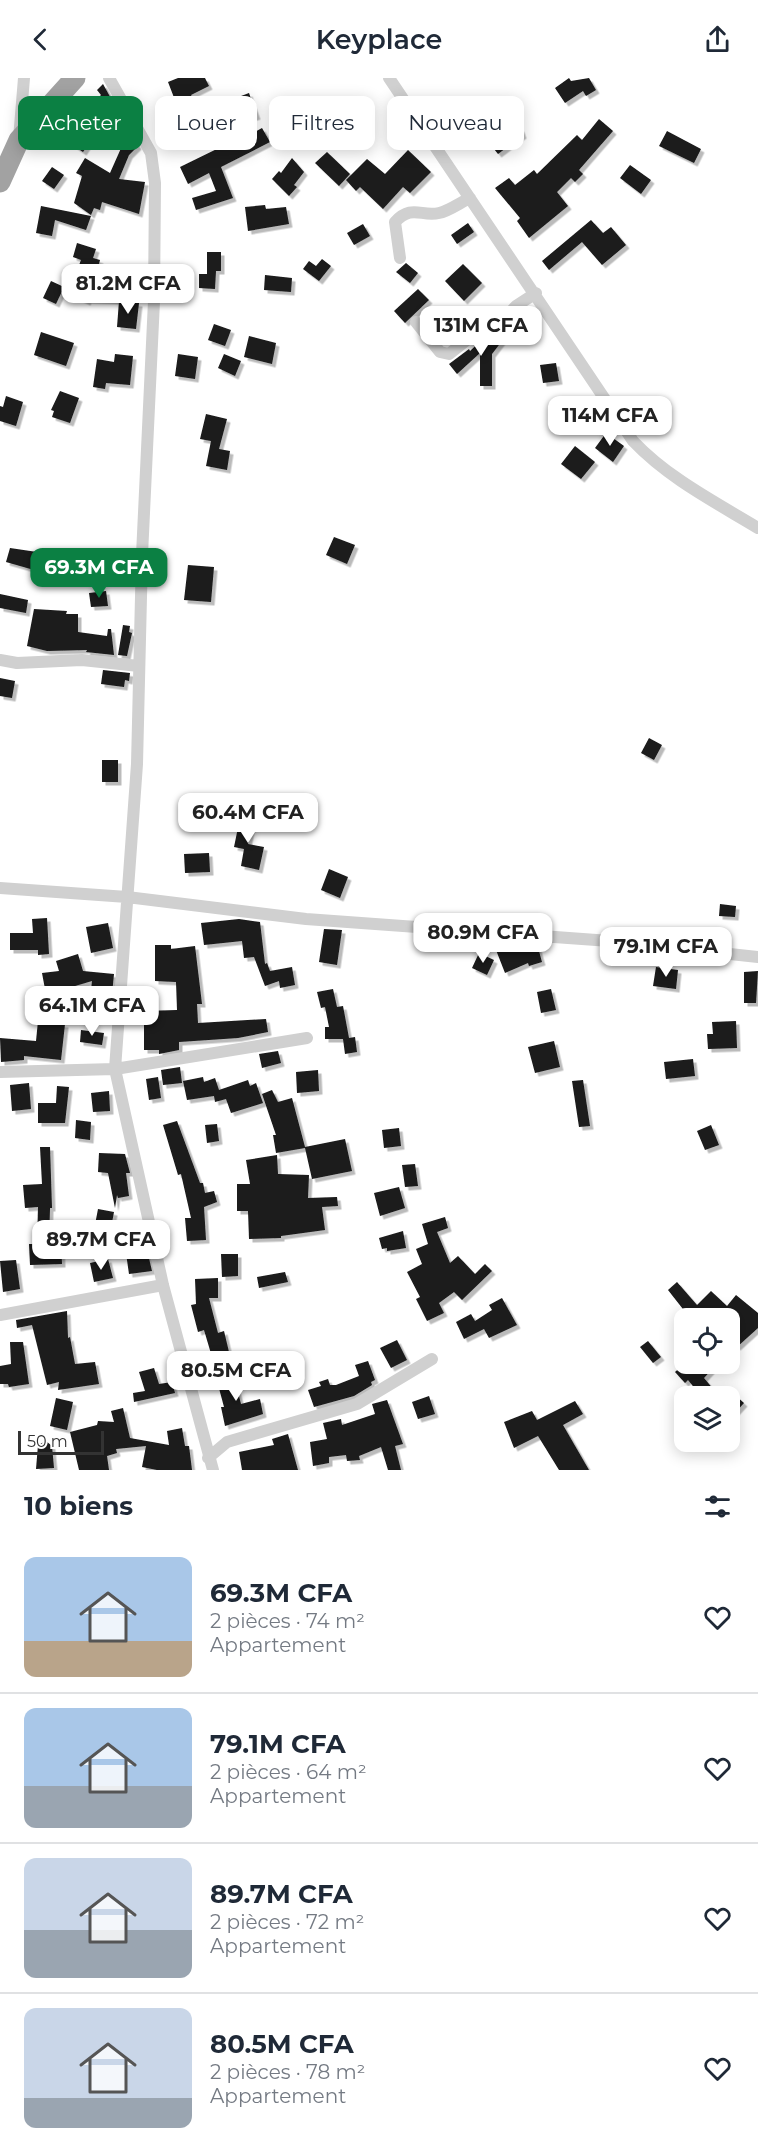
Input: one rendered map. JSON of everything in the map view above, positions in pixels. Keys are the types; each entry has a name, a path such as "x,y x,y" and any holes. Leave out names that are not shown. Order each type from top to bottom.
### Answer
{"highway":[{"path":"59,96 75,78"},
{"path":"0,182 18,142"}],"street":[{"path":"23,96 24,78"},
{"path":"109,78 150,153 154,183 153,325 137,764 123,990 115,1069 163,1285 211,1464"},
{"path":"389,78 536,293 622,424 648,456 702,495 758,528"},
{"path":"400,258 395,222 403,214 420,211 439,213 470,198"},
{"path":"416,322 440,352 449,354 487,324 501,322 516,306 536,293"},
{"path":"0,660 17,663 82,660 139,666"},
{"path":"0,888 127,897 306,919 610,941 758,957"},
{"path":"0,1072 115,1069 307,1038"},
{"path":"0,1315 163,1285"},
{"path":"203,1436 226,1442 357,1404 432,1359"},
{"path":"211,1464 226,1442"}],"building":[{"path":"178,78 205,78 209,86 191,96 173,96 168,82"},
{"path":"569,78 571,81 589,78 596,90 586,96 583,91 565,103 555,88"},
{"path":"103,84 110,96 100,96 97,90"},
{"path":"599,119 613,131 579,170 583,174 575,182 571,178 557,192 568,206 529,238 517,221 520,218 495,188 509,178 515,185 534,170 537,174 577,135 582,140"},
{"path":"262,128 269,143 257,149 257,131"},
{"path":"667,131 701,149 694,163 659,146"},
{"path":"120,150 134,150 129,155 119,179 145,182 139,214 102,202 100,210 94,208 91,215 74,203 82,176 76,173 85,158 110,173"},
{"path":"215,150 254,150 221,167 233,198 196,210 192,198 216,191 209,173 188,184 180,167"},
{"path":"408,150 431,172 410,193 403,187 383,209 360,187 356,191 346,180 367,159 385,174"},
{"path":"327,152 350,174 339,186 315,163"},
{"path":"292,158 304,172 294,185 297,187 289,196 272,179 279,171 281,173"},
{"path":"630,165 651,180 641,194 620,178"},
{"path":"52,167 64,175 54,189 42,181"},
{"path":"265,205 266,209 286,207 289,224 248,231 245,207"},
{"path":"41,206 91,216 86,230 55,220 52,236 36,233"},
{"path":"591,220 603,233 611,227 626,245 602,265 582,242 549,270 542,261"},
{"path":"468,223 474,232 457,244 451,235"},
{"path":"363,224 370,236 354,245 347,233"},
{"path":"77,243 96,249 93,258 100,260 93,287 122,287 122,301 88,300 87,302 68,294 81,260 73,257"},
{"path":"207,252 221,252 221,271 216,271 215,289 199,288 199,274 207,274"},
{"path":"322,259 331,266 319,281 303,269 309,261 316,266"},
{"path":"406,263 418,273 410,283 396,272"},
{"path":"463,264 482,283 464,301 445,281"},
{"path":"265,275 292,278 291,292 264,290"},
{"path":"51,281 64,287 56,304 43,298"},
{"path":"418,289 429,300 405,323 394,311"},
{"path":"119,301 139,303 136,329 117,327"},
{"path":"214,324 231,330 225,346 208,340"},
{"path":"497,331 505,337 492,354 492,386 480,386 480,353 457,374 449,364 469,349 470,351 490,332"},
{"path":"41,332 74,343 66,366 34,355"},
{"path":"249,336 276,343 272,364 244,357"},
{"path":"115,354 133,356 130,385 106,383 105,389 93,387 97,359 114,362"},
{"path":"178,354 198,357 195,379 175,376"},
{"path":"224,354 241,361 235,376 218,368"},
{"path":"556,363 559,381 543,383 540,365"},
{"path":"60,391 79,398 70,423 52,417 54,411 51,410"},
{"path":"6,396 23,402 16,426 0,421 0,406 3,407"},
{"path":"206,414 227,419 219,449 230,451 227,470 206,466 211,441 200,439"},
{"path":"606,433 624,446 613,462 595,448"},
{"path":"575,446 595,462 581,479 561,464"},
{"path":"334,537 355,545 347,564 326,555"},
{"path":"10,548 37,552 34,570 6,562"},
{"path":"188,565 214,567 211,602 184,600"},
{"path":"106,591 108,606 91,607 89,593"},
{"path":"0,594 28,600 26,613 0,608"},
{"path":"34,609 78,614 78,632 107,636 108,629 111,629 114,655 86,652 87,650 47,651 27,646"},
{"path":"123,625 130,626 129,632 132,633 127,656 118,655"},
{"path":"103,670 130,673 129,681 125,680 124,687 101,684"},
{"path":"0,678 15,681 12,698 0,696"},
{"path":"649,738 662,745 654,760 641,753"},
{"path":"102,760 118,760 118,782 102,782"},
{"path":"271,803 272,816 256,818 254,805"},
{"path":"241,813 254,816 248,844 264,847 259,870 241,866 244,849 234,847"},
{"path":"209,853 210,872 185,873 184,854"},
{"path":"329,869 348,877 340,898 321,890"},
{"path":"720,904 736,906 735,917 719,916"},
{"path":"47,918 49,954 38,955 38,950 10,950 10,933 33,933 32,919"},
{"path":"239,919 260,922 265,964 267,963 270,971 292,967 295,985 280,988 279,981 265,986 254,957 244,958 242,941 204,945 201,923"},
{"path":"108,923 113,948 91,953 86,927"},
{"path":"324,929 342,930 337,965 319,962"},
{"path":"516,942 537,944 542,962 529,966 528,963 505,973 496,950"},
{"path":"155,945 171,945 171,949 195,946 202,1004 197,1004 198,1023 266,1019 268,1032 238,1038 179,1042 179,1050 159,1054 159,1050 144,1050 144,1011 177,1010 176,982 155,981"},
{"path":"479,953 494,960 487,975 472,968"},
{"path":"78,954 83,971 114,974 111,1004 102,1002 101,1010 89,1008 92,981 65,989 45,989 42,973 59,971 56,961"},
{"path":"656,967 678,970 676,989 653,986"},
{"path":"758,971 756,1003 744,1003 744,972"},
{"path":"333,989 337,1007 343,1006 349,1038 355,1037 357,1052 345,1054 343,1039 325,1039 325,1027 329,1027 325,1007 321,1008 317,992"},
{"path":"551,989 556,1010 541,1013 537,992"},
{"path":"38,1021 65,1024 61,1060 24,1056 24,1060 1,1062 0,1038 36,1041"},
{"path":"736,1021 737,1048 708,1049 707,1034 713,1034 712,1022"},
{"path":"81,1030 104,1033 102,1045 80,1042"},
{"path":"554,1041 560,1067 535,1073 528,1047"},
{"path":"278,1051 281,1063 262,1068 259,1054"},
{"path":"693,1059 695,1076 666,1079 664,1062"},
{"path":"180,1067 182,1083 163,1085 161,1070"},
{"path":"318,1070 319,1091 297,1093 296,1072"},
{"path":"158,1077 161,1098 149,1100 146,1079"},
{"path":"203,1077 204,1082 215,1078 219,1090 248,1080 250,1086 256,1083 263,1103 231,1113 226,1099 215,1102 214,1096 187,1100 183,1081"},
{"path":"583,1080 590,1126 579,1127 572,1081"},
{"path":"29,1083 31,1109 12,1111 10,1085"},
{"path":"57,1086 69,1087 65,1123 38,1123 38,1103 56,1103"},
{"path":"272,1090 278,1102 292,1098 305,1147 345,1139 352,1171 312,1179 305,1148 276,1153 273,1135 276,1135 262,1094"},
{"path":"109,1091 110,1111 93,1112 91,1093"},
{"path":"76,1120 91,1122 90,1140 75,1138"},
{"path":"177,1121 200,1183 203,1183 205,1193 214,1191 217,1202 204,1207 206,1240 187,1241 185,1218 191,1218 181,1174 178,1175 163,1125"},
{"path":"217,1124 219,1141 207,1143 205,1125"},
{"path":"711,1125 719,1145 705,1150 697,1131"},
{"path":"399,1128 401,1146 384,1148 382,1130"},
{"path":"40,1147 50,1147 52,1208 50,1208 49,1243 61,1243 62,1264 30,1265 29,1244 37,1244 38,1207 25,1208 23,1185 42,1184"},
{"path":"99,1153 125,1154 130,1173 126,1173 129,1196 118,1198 117,1195 115,1208 108,1173 98,1172"},
{"path":"277,1155 278,1174 309,1175 308,1198 337,1197 338,1206 322,1207 325,1230 281,1236 281,1238 249,1239 248,1211 237,1211 237,1184 250,1184 246,1160"},
{"path":"415,1164 418,1186 405,1187 402,1165"},
{"path":"399,1187 405,1208 380,1216 374,1193"},
{"path":"98,1209 114,1212 109,1238 93,1235"},
{"path":"445,1217 448,1228 437,1232 450,1263 458,1256 475,1274 485,1264 492,1271 462,1300 454,1292 439,1303 444,1313 427,1321 416,1299 420,1297 407,1272 422,1264 416,1249 428,1244 422,1224"},
{"path":"403,1231 406,1248 387,1251 387,1248 382,1249 379,1238"},
{"path":"147,1250 152,1271 129,1274 126,1253"},
{"path":"221,1254 238,1254 238,1276 222,1277"},
{"path":"108,1259 113,1278 94,1282 90,1263"},
{"path":"16,1260 20,1289 3,1292 0,1261"},
{"path":"285,1272 288,1282 259,1288 257,1277"},
{"path":"218,1278 218,1298 209,1298 218,1333 224,1331 229,1352 212,1357 204,1330 198,1332 191,1305 196,1304 195,1279"},
{"path":"677,1282 697,1305 711,1291 727,1306 736,1295 758,1313 758,1328 740,1344 740,1308 682,1308 668,1290"},
{"path":"502,1298 517,1325 489,1338 484,1329 464,1339 456,1322 471,1314 475,1321 492,1310 489,1305"},
{"path":"67,1311 68,1338 70,1337 75,1364 95,1362 99,1384 58,1390 59,1382 47,1385 32,1325 17,1328 16,1320"},
{"path":"397,1340 407,1360 391,1368 380,1348"},
{"path":"648,1341 661,1357 653,1363 640,1347"},
{"path":"10,1342 23,1342 29,1384 9,1387 8,1384 0,1384 0,1366 11,1364"},
{"path":"368,1361 375,1380 371,1382 372,1385 354,1396 314,1407 308,1390 321,1386 319,1382 328,1379 330,1385 336,1385 359,1376 355,1365"},
{"path":"154,1368 159,1384 172,1382 175,1393 134,1402 133,1393 145,1391 139,1372"},
{"path":"233,1373 241,1404 260,1399 263,1414 225,1426 221,1407 224,1407 216,1377"},
{"path":"677,1374 708,1374 704,1378 711,1386 693,1386 688,1380 685,1383"},
{"path":"429,1396 435,1414 418,1419 412,1402"},
{"path":"56,1398 73,1402 67,1430 50,1426"},
{"path":"387,1400 403,1444 395,1446 401,1470 388,1470 381,1447 359,1456 360,1460 347,1461 346,1455 329,1457 329,1463 313,1466 310,1442 327,1439 323,1423 341,1419 342,1425 375,1414 372,1404"},
{"path":"575,1401 583,1414 563,1425 589,1470 559,1470 538,1436 514,1448 504,1422 532,1411 537,1420"},
{"path":"123,1408 130,1438 169,1445 167,1431 182,1428 185,1446 189,1446 192,1470 157,1470 142,1467 146,1446 116,1449 117,1453 107,1456 109,1470 79,1470 70,1432 97,1425 98,1421 114,1422 111,1411"},
{"path":"288,1434 298,1470 242,1470 239,1452 274,1445 272,1439"},
{"path":"46,1441 52,1446 54,1468 36,1469 38,1445"}]}
